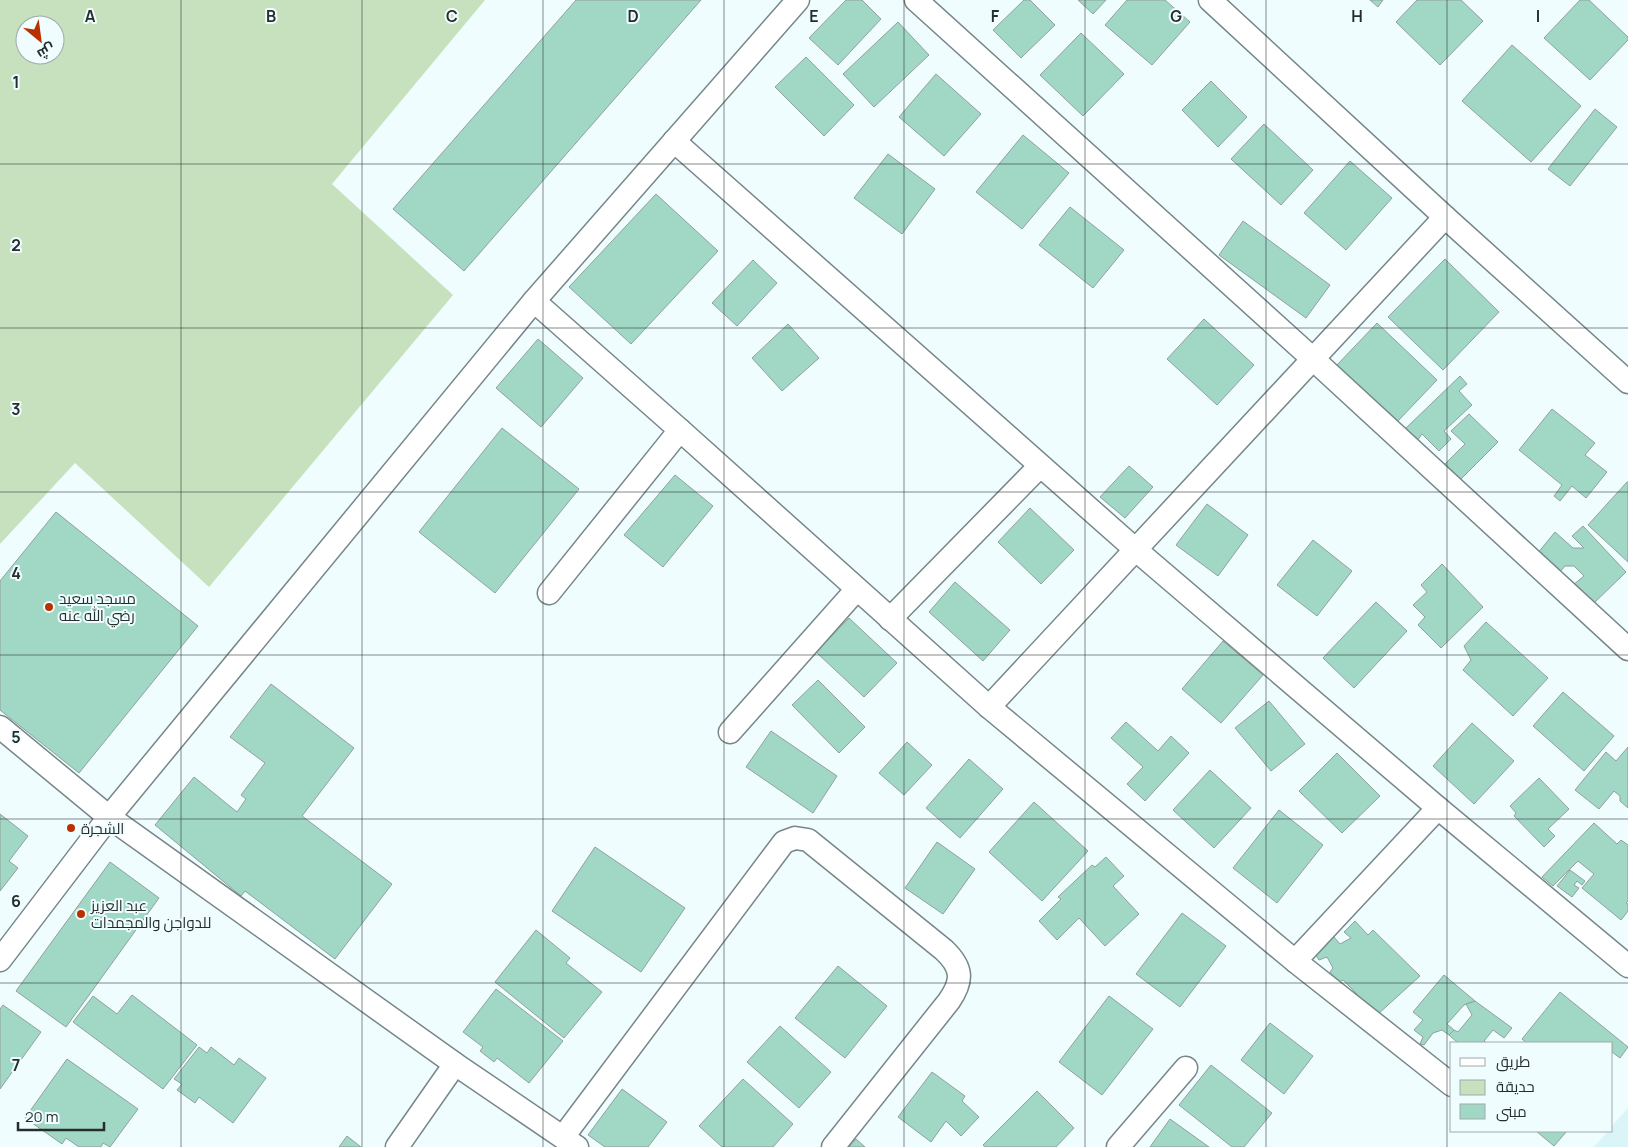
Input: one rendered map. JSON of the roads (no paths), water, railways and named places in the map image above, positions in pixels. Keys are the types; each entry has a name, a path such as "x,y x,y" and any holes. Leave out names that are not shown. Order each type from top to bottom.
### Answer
{"street":[{"path":"0,960 109,817 534,301 798,0"},
{"path":"916,0 1313,359 1628,649"},
{"path":"1210,0 1445,217 1628,382"},
{"path":"674,141 1136,550 1438,808 1628,966"},
{"path":"989,708 1445,217"},
{"path":"534,301 989,708 1296,961 1450,1083"},
{"path":"549,593 680,430"},
{"path":"890,619 1040,466"},
{"path":"730,732 857,589"},
{"path":"0,727 109,817 455,1064 570,1142 784,842 795,838 808,840 944,950 955,960 960,974 958,989 833,1147"},
{"path":"1296,961 1438,808"},
{"path":"396,1147 455,1064"},
{"path":"1118,1147 1186,1068"}],"place":[{"name":"مسجد سعيد رضي الله عنه","path":"49,607"},
{"name":"الشجرة","path":"71,828"},
{"name":"عبد العزيز للدواجن والمجمدات","path":"81,914"}]}
